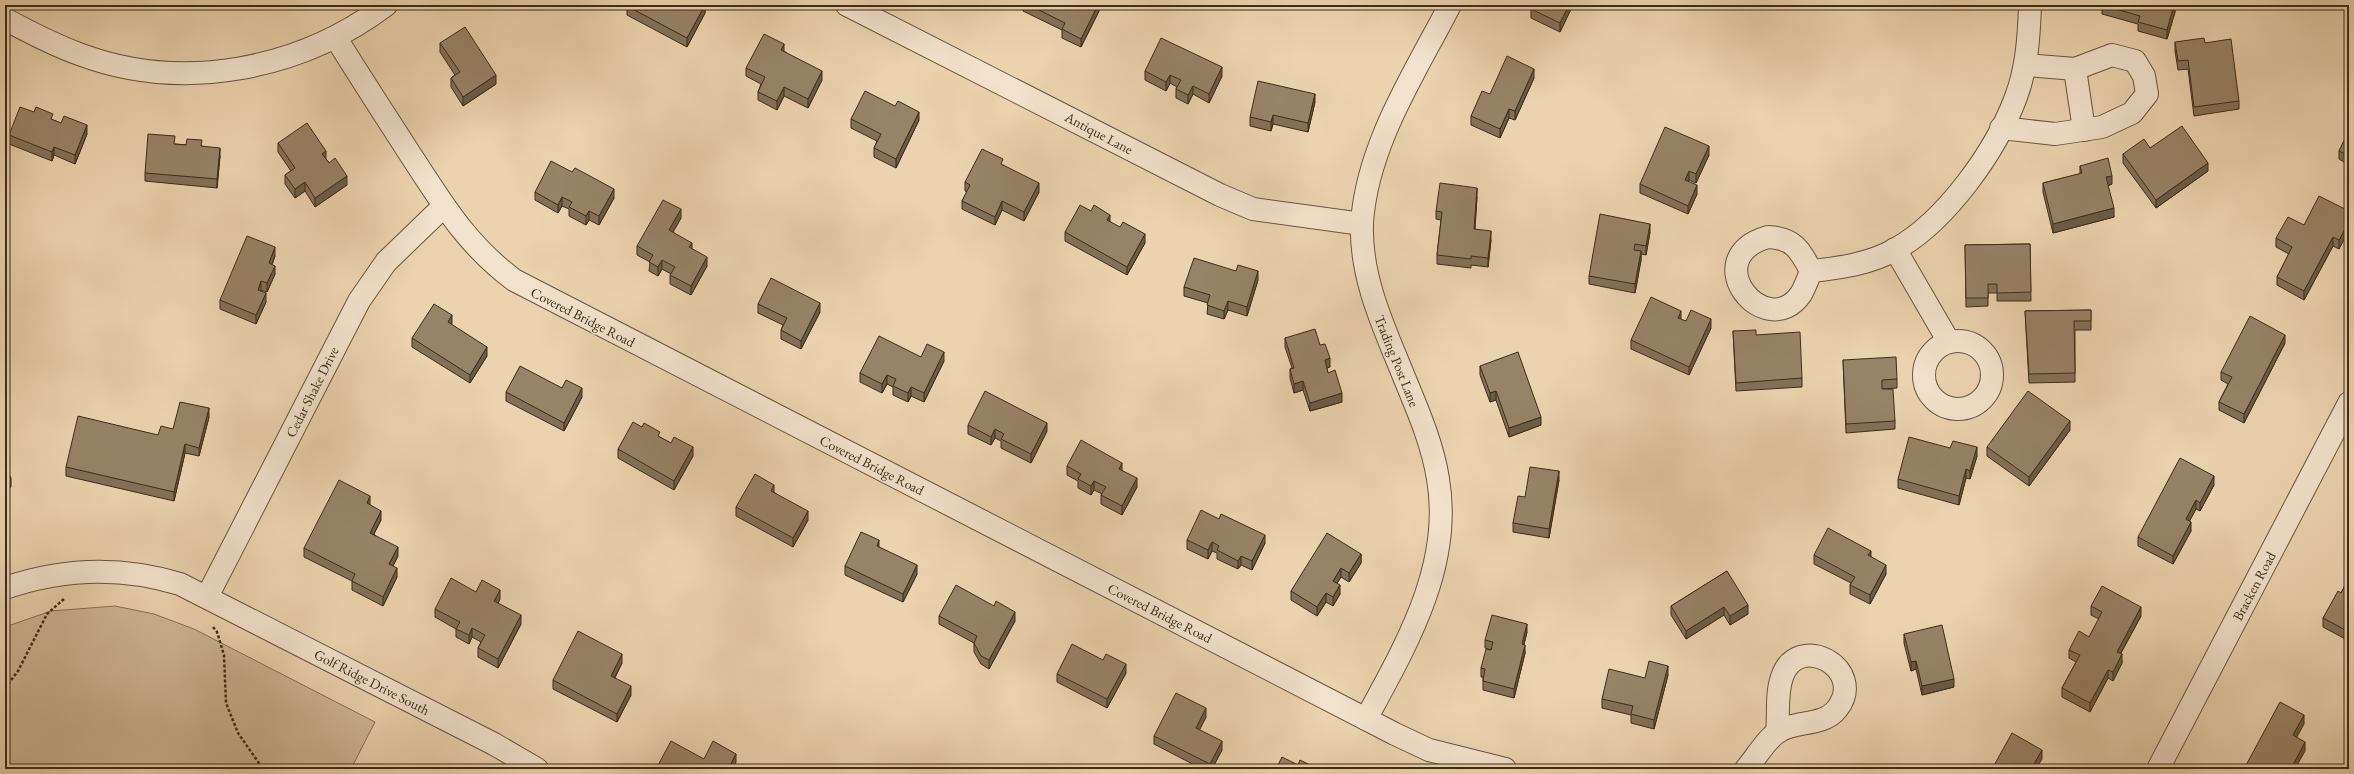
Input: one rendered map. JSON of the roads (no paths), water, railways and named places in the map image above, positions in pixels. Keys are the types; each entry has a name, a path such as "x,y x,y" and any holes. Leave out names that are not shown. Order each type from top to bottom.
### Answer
{"street":[{"path":"5,19 80,55 126,68 177,73 228,71 259,65 306,51 336,38 386,5"},
{"name":"Antique Lane","path":"848,5 1220,195 1253,209 1362,224"},
{"name":"Trading Post Lane","path":"1366,719 1405,643 1426,596 1440,543 1440,513 1438,478 1428,442 1370,291 1364,255 1362,224 1368,189 1378,149 1450,5"},
{"path":"1812,271 1861,264 1895,250 1928,226 1950,204 1970,179 2002,128 2016,97 2025,65 2030,5"},
{"name":"Covered Bridge Road","path":"336,38 443,207 473,244 493,264 535,292 1429,750 1505,769"},
{"path":"2002,128 2055,134 2102,127 2132,113 2147,94 2144,76 2135,61 2112,56 2076,69 2025,65"},
{"path":"2076,69 2084,130"},
{"name":"Cedar Shake Drive","path":"207,597 359,301 386,262 443,207"},
{"path":"1895,250 1949,342"},
{"name":"Bracken Road","path":"2158,769 2349,403"},
{"name":"Golf Ridge Drive South","path":"5,588 38,578 69,572 113,571 164,579 207,597 494,744 537,769"},
{"path":"1746,769 1777,732"}]}
